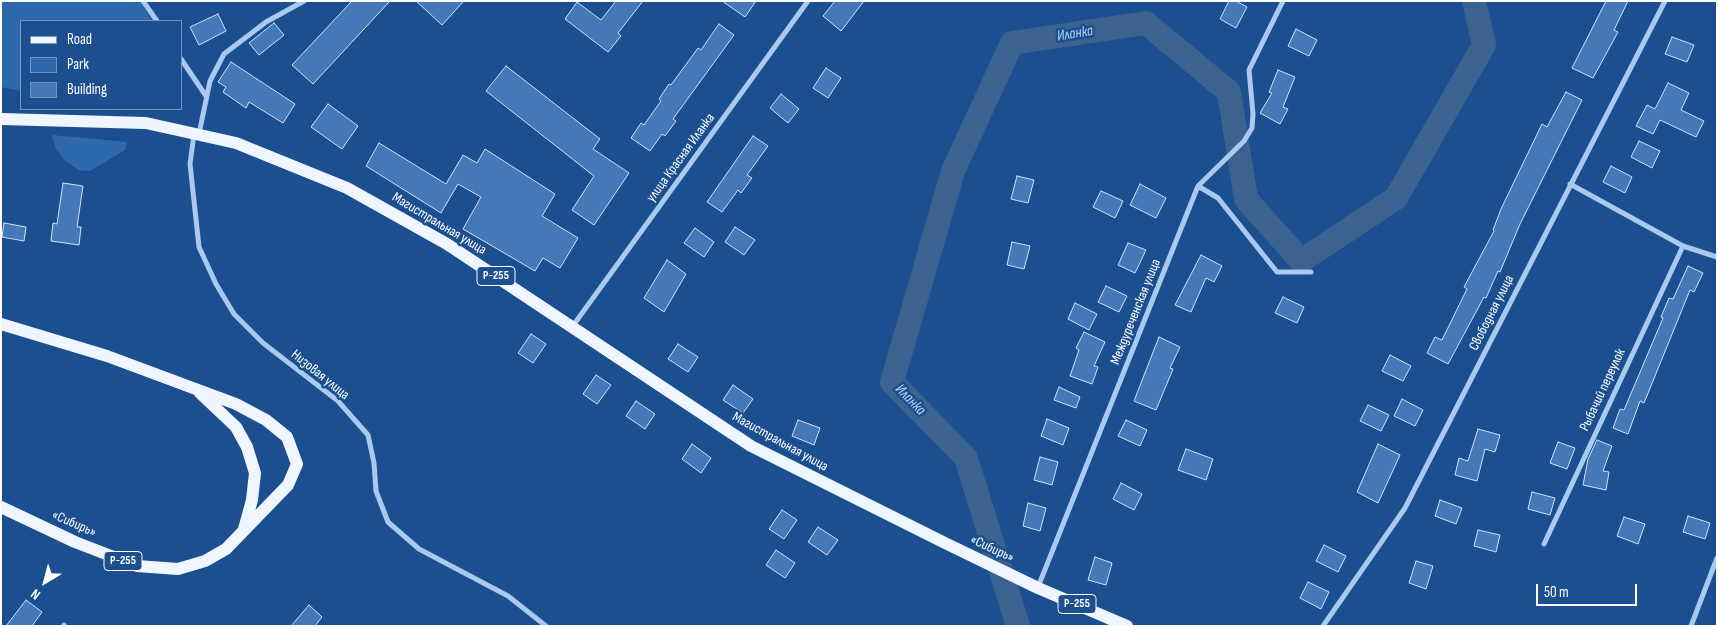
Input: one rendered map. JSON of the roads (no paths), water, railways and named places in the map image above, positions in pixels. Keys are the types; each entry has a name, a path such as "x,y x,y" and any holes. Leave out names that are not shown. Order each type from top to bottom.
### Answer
{"main road":[{"name":"Магистральная улица","path":"3,120 146,123 236,143 347,188 447,244 751,446 945,543"},
{"name":"«Сибирь»","path":"1,324 107,356 236,404 266,420 287,436 296,464 288,485 226,549 205,560 178,569 137,566 75,542 1,507"},
{"name":"«Сибирь»","path":"196,389 236,427 247,447 255,473 252,500 244,532"},
{"name":"«Сибирь»","path":"945,543 1032,585"},
{"name":"Р-255","path":"1032,585 1110,623 1127,626"}],"street":[{"path":"144,1 156,20"},
{"name":"Низовая улица","path":"304,1 266,22 224,54 215,67 196,134 190,164 199,247 216,284 234,314 263,343 338,401 368,435 374,462 376,491 388,522 419,549 508,596 546,626"},
{"name":"улица Красная Иланка","path":"572,327 808,1"},
{"path":"1283,1 1249,70 1253,114 1252,128 1244,140 1198,186 1218,198 1277,272 1311,272"},
{"name":"Свободная улица","path":"1323,626 1405,508 1665,1"},
{"path":"182,60 206,96"},
{"path":"1570,184 1683,246 1717,257"},
{"name":"Междуреченская улица","path":"1032,585 1198,186"},
{"name":"Рыбачий переулок","path":"1544,544 1683,246"},
{"path":"1691,626 1717,558"}],"waterway":[{"name":"Иланка","path":"1018,626 966,458 892,382 953,171 1012,43 1146,23 1229,92 1246,199 1301,261 1396,198 1484,45 1474,1"}]}
